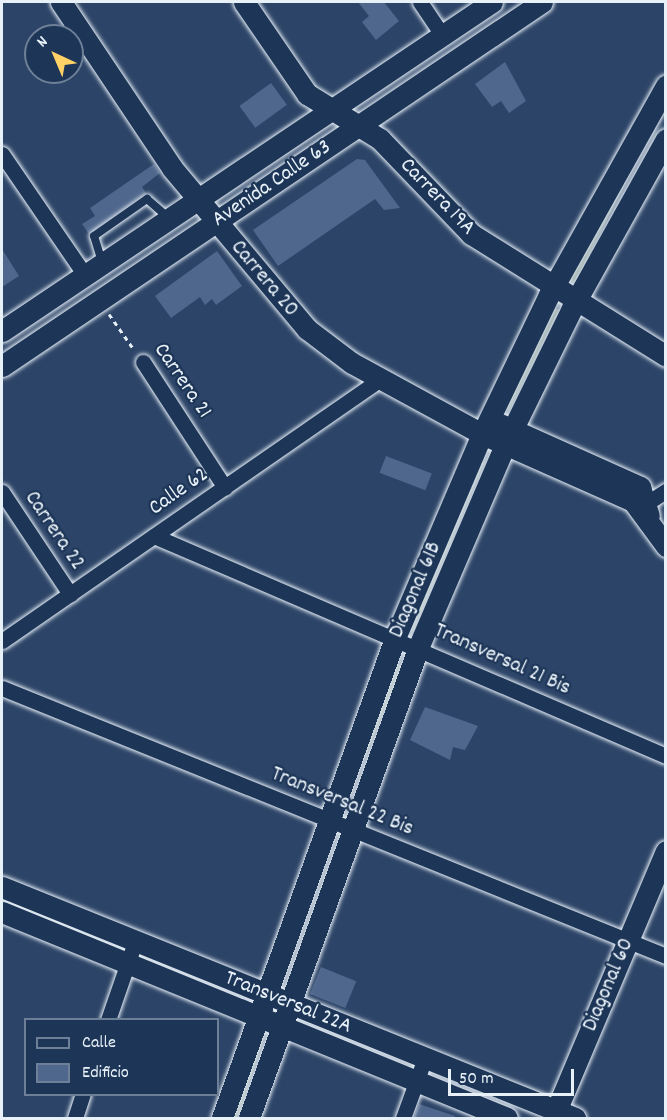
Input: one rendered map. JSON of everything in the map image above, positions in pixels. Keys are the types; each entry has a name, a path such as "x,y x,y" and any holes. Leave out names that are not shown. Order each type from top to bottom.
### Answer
{"street":[{"name":"Carrera 20","path":"61,2 197,200 288,311 327,346 375,384 509,437 646,510"},
{"name":"Carrera 19A","path":"244,2 303,89 331,110 359,125 388,146 471,234 666,356"},
{"path":"420,2 442,35"},
{"name":"Avenida Calle 63","path":"2,331 492,2"},
{"name":"Avenida Calle 63","path":"2,366 542,2"},
{"name":"Diagonal 61B","path":"222,1119 326,820 395,638 486,427 554,287 666,86"},
{"path":"641,130 665,142"},
{"name":"Diagonal 61B","path":"249,1119 284,1025 349,829 418,648 509,437 577,299 665,142"},
{"path":"2,154 85,275"},
{"name":"Carrera 21","path":"143,362 225,488"},
{"name":"Calle 62","path":"2,641 375,384"},
{"path":"666,490 646,510 666,546"},
{"name":"Carrera 22","path":"2,492 69,594"},
{"name":"Transversal 21 Bis","path":"154,536 666,756"},
{"name":"Transversal 22 Bis","path":"2,688 666,956"},
{"name":"Diagonal 60","path":"561,1116 628,941 666,851"},
{"name":"Transversal 22A","path":"2,887 425,1058 561,1116"},
{"name":"Transversal 22A","path":"2,912 284,1025 507,1119"},
{"path":"109,1018 135,942"},
{"path":"404,1119 425,1058"},
{"path":"75,1119 83,1096"}],"lane":[{"path":"103,263 94,236 147,199 169,218"}],"path":[{"name":"Carrera 21","path":"99,300 143,362"}],"green space":[{"path":"640,153 576,282 572,282 569,280"},
{"path":"553,308 560,310 509,411 505,407"},
{"path":"485,461 414,630 410,632 407,628 479,464"},
{"path":"394,663 403,666 342,812"},
{"path":"264,1037 238,1118 230,1118 257,1040"}],"building":[{"path":"358,2 384,2 399,21 376,40 362,22 369,16"},
{"path":"505,62 526,101 509,113 501,101 492,107 475,84"},
{"path":"271,83 287,105 255,128 239,106"},
{"path":"357,159 365,160 400,208 384,210 375,199 278,266 253,230"},
{"path":"154,164 160,173 142,187 146,193 89,234 82,224 95,216 90,208"},
{"path":"2,249 19,276 2,287"},
{"path":"217,251 242,286 216,305 212,299 205,305 200,297 171,318 155,296"},
{"path":"386,456 432,474 425,490 380,473"},
{"path":"425,707 478,726 465,750 453,747 450,760 410,740"},
{"path":"321,967 356,981 345,1008 310,994"},
{"path":"419,1104 455,1116 454,1119 413,1119"}]}
